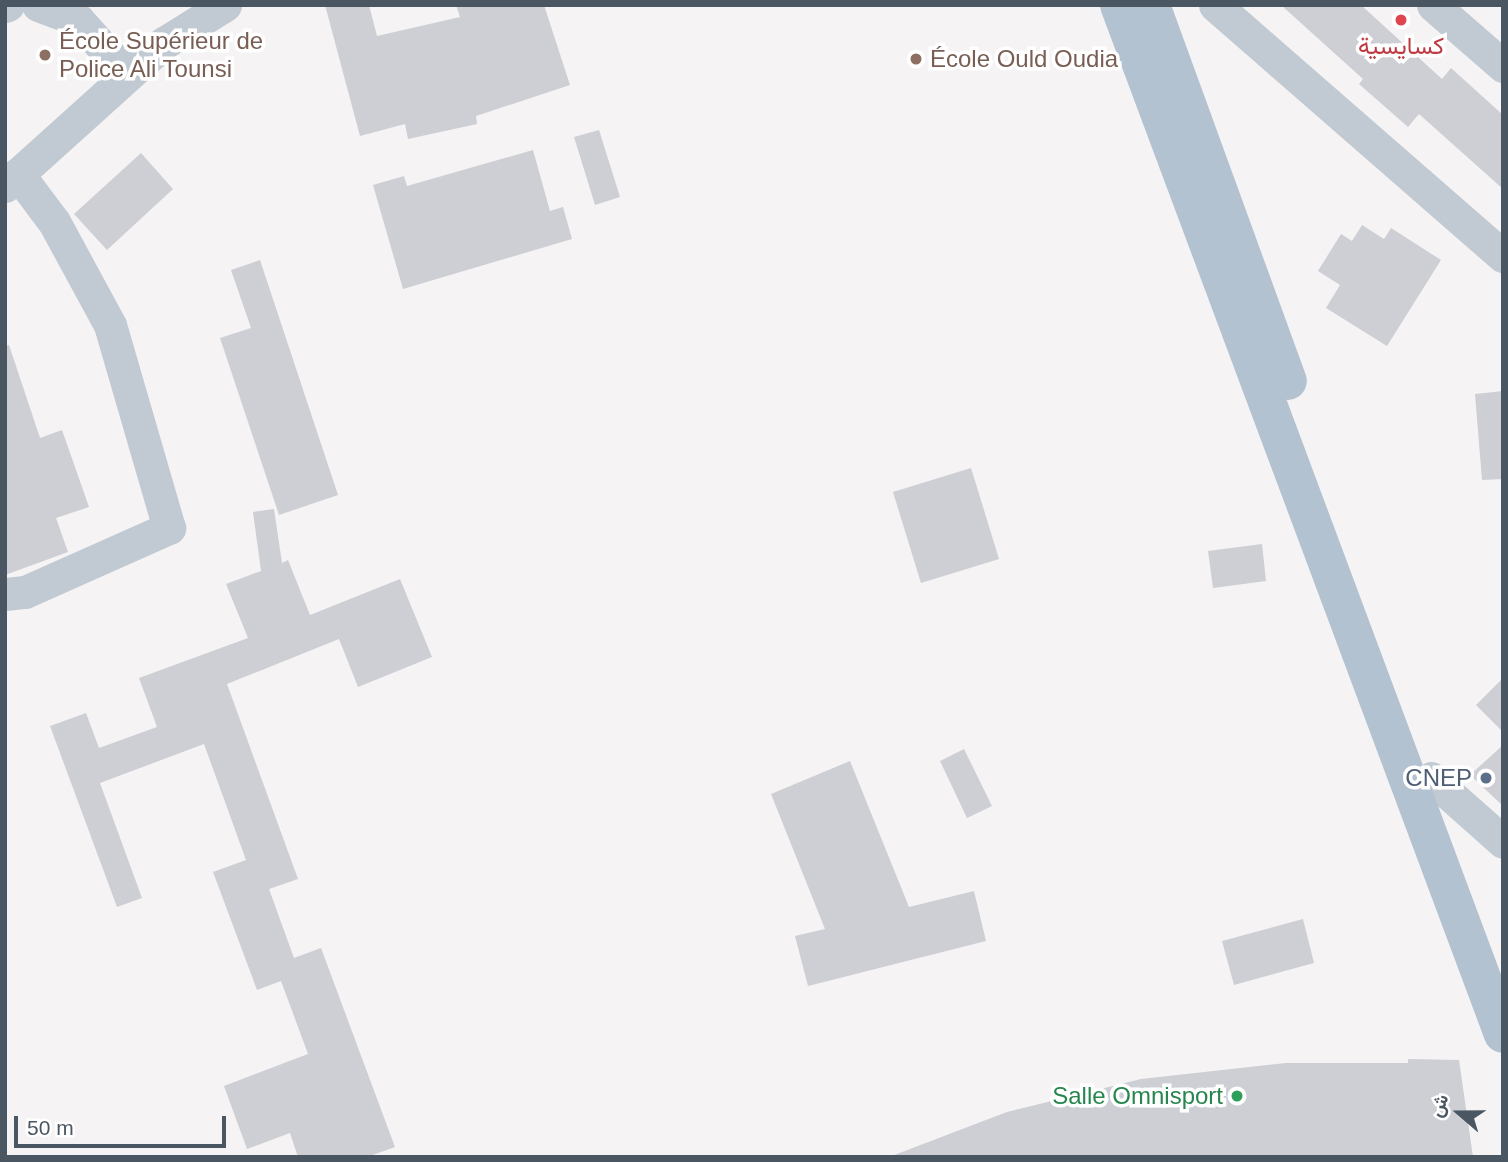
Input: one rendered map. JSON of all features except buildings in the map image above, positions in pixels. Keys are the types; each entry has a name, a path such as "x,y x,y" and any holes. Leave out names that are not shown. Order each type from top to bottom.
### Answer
{"main road":[{"path":"1146,13 1503,975"},
{"path":"1146,13 1503,1034"}],"street":[{"path":"38,5 78,20 127,74"},
{"path":"5,594 25,592 169,528 110,325 54,222 12,180 127,74 180,30 225,5"},
{"path":"1100,5 1146,13"},
{"path":"1215,5 1503,256"},
{"path":"1433,5 1503,66"},
{"path":"1431,778 1503,842"}],"place":[{"name":"كسايسية","path":"1401,20"},
{"name":"École Supérieur de Police Ali Tounsi","path":"45,55"},
{"name":"École Ould Oudia","path":"916,59"},
{"name":"CNEP","path":"1486,778"},
{"name":"Salle Omnisport","path":"1237,1096"}]}
